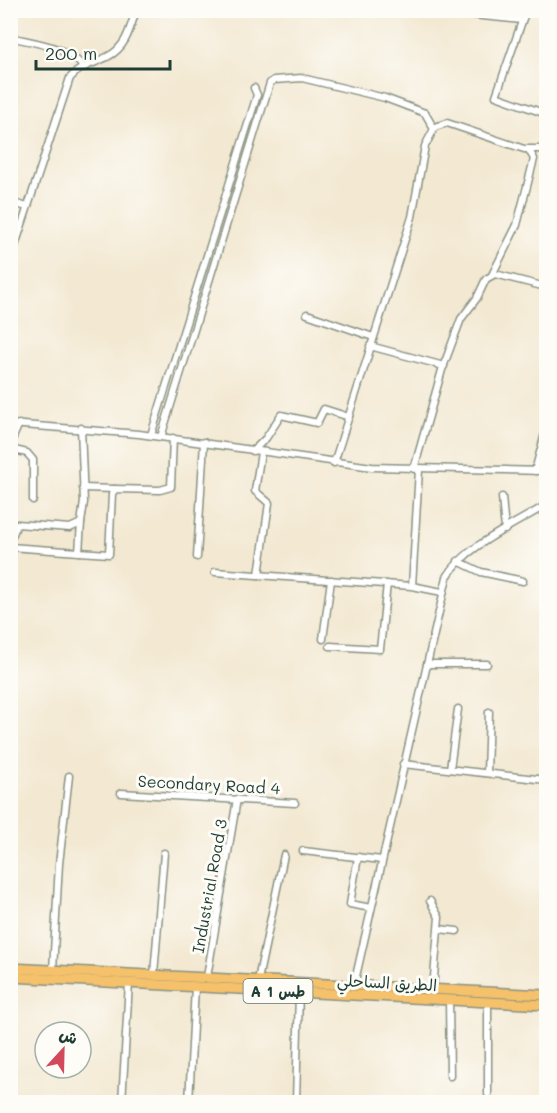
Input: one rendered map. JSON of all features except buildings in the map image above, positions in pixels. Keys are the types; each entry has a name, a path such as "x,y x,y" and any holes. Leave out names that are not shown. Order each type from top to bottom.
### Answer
{"highway":[{"name":"الطريق الساحلي","path":"10,968 546,995"},
{"name":"الطريق الساحلي","path":"10,977 546,1005"}],"street":[{"path":"10,261 70,78 83,67 108,57 119,48 128,35 136,10"},
{"path":"422,10 522,20"},
{"path":"526,10 496,96 546,114"},
{"path":"10,37 64,52 78,60 83,67"},
{"path":"161,436 270,82 302,78 385,98 425,113 434,129"},
{"path":"152,435 257,95 254,88"},
{"path":"334,463 412,218 421,159 434,129 438,124 447,123 529,150 546,150"},
{"path":"412,586 416,470 444,366 464,314 474,303 486,279 492,275 517,225 534,159 529,150"},
{"path":"10,202 27,207"},
{"path":"492,275 546,287"},
{"path":"307,314 373,337"},
{"path":"370,346 444,366"},
{"path":"253,451 266,438 281,415 317,423 324,409 349,417"},
{"path":"10,424 161,436 334,463 416,470 546,471"},
{"path":"19,424 10,447 27,453 33,460 33,500"},
{"path":"79,552 83,488 81,428"},
{"path":"535,471 546,430"},
{"path":"83,488 169,490 172,438"},
{"path":"197,557 204,442"},
{"path":"259,575 269,514 269,503 255,491 261,453"},
{"path":"10,547 109,554 112,494 115,489"},
{"path":"502,496 505,530"},
{"path":"354,985 447,577 458,561 546,505"},
{"path":"10,541 17,524 70,528 81,523"},
{"path":"458,561 481,572 523,581"},
{"path":"214,572 412,586 442,592"},
{"path":"322,639 331,580"},
{"path":"330,646 380,649 387,585"},
{"path":"427,664 487,664"},
{"path":"450,769 458,709"},
{"path":"487,773 489,712"},
{"path":"546,732 544,746 546,749"},
{"path":"403,764 546,780"},
{"path":"52,970 59,864 69,776"},
{"name":"Secondary Road 4","path":"121,793 295,803"},
{"name":"Industrial Road 3","path":"207,977 237,799"},
{"path":"303,851 382,860"},
{"path":"154,974 164,853"},
{"path":"258,980 284,855"},
{"path":"358,857 350,904 371,908"},
{"path":"430,902 440,917 433,989"},
{"path":"439,929 458,931"},
{"path":"122,1102 129,983"},
{"path":"189,1102 195,987"},
{"path":"296,1102 300,992"},
{"path":"449,1000 450,1076"},
{"path":"488,1002 488,1094"}]}
